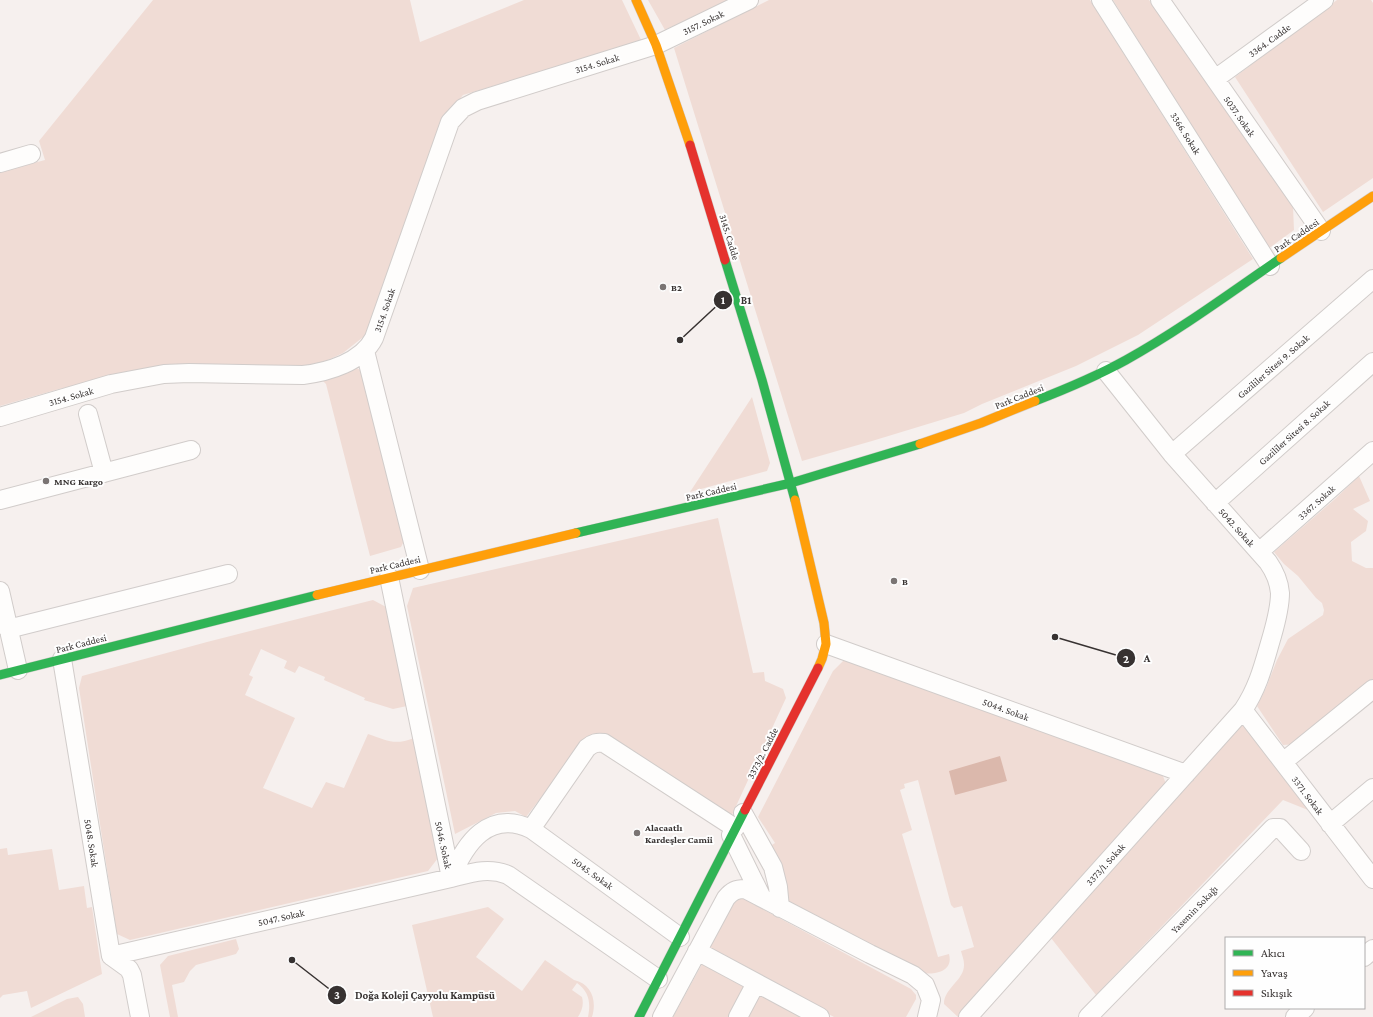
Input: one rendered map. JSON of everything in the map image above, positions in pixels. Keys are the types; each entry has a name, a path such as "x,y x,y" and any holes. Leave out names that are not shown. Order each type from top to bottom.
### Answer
{"street":[{"name":"3145. Cadde","path":"636,0 656,45 691,148 791,484"},
{"name":"3157. Sokak","path":"656,45 749,0"},
{"name":"3366. Sokak","path":"1101,0 1270,266"},
{"name":"5037. Sokak","path":"1160,0 1321,231"},
{"name":"3364. Cadde","path":"1215,79 1324,0"},
{"name":"3154. Sokak","path":"0,417 111,384 138,378 189,372 312,374 339,366 355,358 365,351 374,338 450,122 456,115 463,108 477,100 656,45"},
{"path":"0,163 31,154"},
{"name":"Park Caddesi","path":"0,675 389,577 791,484 951,434 1014,410 1106,371 1178,328 1373,196"},
{"name":"Gazililer Sitesi 9. Sokak","path":"1172,454 1373,279"},
{"path":"365,351 420,570"},
{"name":"Gazililer Sitesi 8. Sokak","path":"1215,503 1373,362"},
{"name":"5042. Sokak","path":"1106,371 1172,454 1274,570 1278,581 1280,594 1275,625 1261,677 1253,695 1243,710"},
{"path":"88,414 104,473"},
{"path":"0,500 191,450"},
{"name":"3367. Sokak","path":"1259,552 1373,452"},
{"name":"3373/2. Cadde","path":"639,1017 822,659 826,644 824,623 791,484"},
{"path":"8,629 228,574"},
{"name":"5046. Sokak","path":"389,577 451,878 485,870 500,872 508,875 658,979"},
{"path":"0,591 18,670"},
{"name":"5044. Sokak","path":"826,644 1186,774"},
{"name":"5048. Sokak","path":"62,659 111,956"},
{"path":"1283,762 1373,689"},
{"name":"3371. Sokak","path":"1243,710 1330,824 1372,874"},
{"name":"3373/1. Sokak","path":"968,1017 1243,710"},
{"path":"531,829 587,748 595,743 604,743 736,825 773,867 778,887 780,908"},
{"path":"1330,824 1373,788"},
{"name":"5045. Sokak","path":"451,878 460,857 471,840 478,834 500,824 512,822 531,829 680,937"},
{"path":"736,825 762,898"},
{"name":"Yasemin Sokağı","path":"1097,1014 1273,828 1280,828 1301,851"},
{"name":"5047. Sokak","path":"111,956 451,878"},
{"path":"662,1017 726,898 730,892 738,889 745,889 913,975 924,985 931,1000 927,1017"},
{"path":"1365,956 1373,949"},
{"path":"697,951 820,1017"},
{"path":"111,956 129,969 132,975 140,1017"},
{"path":"738,1017 756,983"},
{"path":"1295,1017 1304,1009"}],"shaded area":[{"path":"153,0 410,0 420,42 524,0 622,0 642,42 463,95 441,121 367,334 343,353 317,365 291,369 162,368 59,389 0,406 0,172 45,160 39,141"},
{"path":"648,0 728,0 665,30"},
{"path":"769,0 1090,0 1253,259 1138,335 1076,366 982,404 964,413 802,461 674,48"},
{"path":"1113,0 1149,0 1293,207 1294,230 1268,249"},
{"path":"1337,0 1371,0 1373,3 1373,178 1323,212 1235,77"},
{"path":"357,368 363,372 404,541 401,547 370,556 326,384 320,378"},
{"path":"752,397 770,463 767,471 690,492"},
{"path":"1359,476 1370,501 1353,509 1368,521 1366,531 1351,542 1352,561 1366,568 1373,568 1373,682 1297,744 1283,745 1257,706 1288,639 1323,615 1324,610 1322,603 1274,552"},
{"path":"718,518 753,673 764,672 765,681 783,689 786,698 731,817 585,740 526,817 515,811 496,813 455,834 407,606 413,588"},
{"path":"373,600 388,608 407,706 393,709 364,700 365,698 324,680 325,677 299,666 295,673 284,668 287,661 261,649 249,675 253,677 245,695 295,718 263,788 312,808 326,782 344,788 368,734 396,742 414,738 438,858 428,871 130,940 117,934 79,688 82,676 207,642"},
{"path":"856,658 1161,771 1166,784 964,1017 958,1017 944,1004 947,993 961,975 963,970 964,962 961,951 974,947 962,906 954,908 951,905 918,780 904,784 905,788 900,790 912,830 902,834 938,957 949,954 950,960 948,965 941,971 930,974 919,973 784,899 767,848 775,843 758,817 833,671 844,660"},
{"path":"1242,724 1308,810 1283,800 1096,995 1051,938"},
{"path":"1000,756 1007,781 955,795 949,771"},
{"path":"7,848 8,855 52,849 59,890 84,886 87,908 92,907 102,974 31,1008 27,991 3,995 0,998 0,849"},
{"path":"737,896 911,989 916,995 916,999 906,1017 834,1017 711,951 710,946"},
{"path":"488,907 504,919 476,957 522,991 545,960 589,989 592,994 594,1005 592,1017 588,1017 589,1002 587,994 577,983 572,990 582,997 583,1003 582,1010 578,1017 433,1017 412,925"},
{"path":"236,939 239,949 236,954 196,965 190,971 184,982 172,985 178,1017 170,1017 160,965 168,956"},
{"path":"702,964 750,987 734,1017 673,1017"},
{"path":"758,992 809,1017 744,1017"},
{"path":"78,997 83,1004 85,1017 31,1017 67,999"}],"traffic: fast":[{"path":"1035,401 1093,377 1146,348 1205,311 1281,258"},
{"path":"725,260 762,380 795,500"},
{"path":"576,533 791,483 920,444"},
{"path":"0,675 317,595"},
{"path":"639,1017 745,810"}],"traffic: slow":[{"path":"636,0 656,45 690,145"},
{"path":"1281,258 1373,196"},
{"path":"920,444 981,423 1035,401"},
{"path":"795,500 824,623 826,644 818,668"},
{"path":"317,595 576,533"}],"traffic: jam":[{"path":"690,145 725,260"},
{"path":"745,810 818,668"}],"place":[{"name":"B2","path":"663,287"},
{"name":"B1","path":"680,340"},
{"name":"MNG Kargo","path":"46,481"},
{"name":"B","path":"894,581"},
{"name":"A","path":"1055,637"},
{"name":"Alacaatlı Kardeşler Camii","path":"637,833"},
{"name":"Doğa Koleji Çayyolu Kampüsü","path":"292,960"}]}
